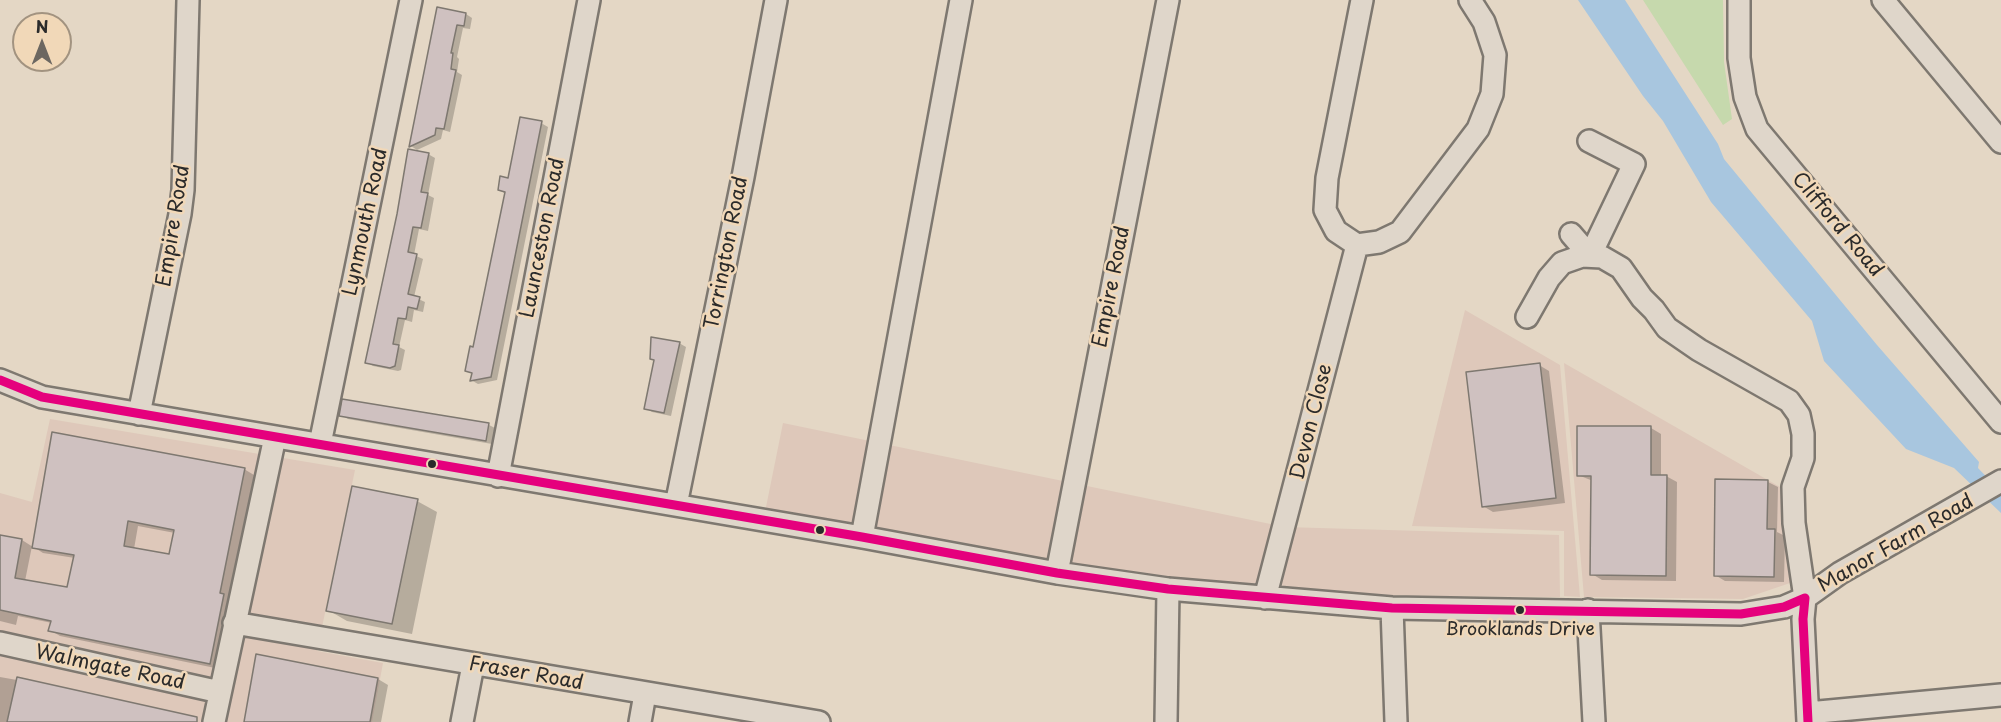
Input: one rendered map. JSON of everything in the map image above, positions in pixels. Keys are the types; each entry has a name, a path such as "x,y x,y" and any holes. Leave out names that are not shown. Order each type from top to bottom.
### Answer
{"street":[{"name":"Empire Road","path":"139,414 183,190 188,0"},
{"name":"Lynmouth Road","path":"320,444 411,0"},
{"name":"Launceston Road","path":"498,476 589,0"},
{"name":"Torrington Road","path":"676,506 743,177 776,0"},
{"path":"862,537 961,0"},
{"name":"Empire Road","path":"1057,573 1168,0"},
{"path":"1362,0 1327,178 1325,210 1336,231 1357,245 1379,242 1400,232 1478,129 1492,94 1496,55 1484,22 1470,0"},
{"name":"Clifford Road","path":"1739,0 1739,58 1745,97 1757,129 2001,422"},
{"path":"1883,0 2001,142"},
{"path":"1589,141 1634,164 1590,256"},
{"path":"1571,234 1590,256"},
{"name":"Devon Close","path":"1265,598 1357,245"},
{"path":"0,380 42,397 862,537 1057,573 1168,589 1392,608 1741,614 1784,607 1805,598 1794,523 1793,487 1803,458 1803,434 1799,415 1789,401 1699,350 1667,327 1642,298 1621,268 1602,257 1582,256 1562,263 1549,278 1539,309"},
{"path":"214,722 275,437"},
{"name":"Manor Farm Road","path":"1808,718 1803,619 1805,598 1840,573 2001,482"},
{"path":"1166,722 1168,589"},
{"path":"1392,608 1396,722"},
{"path":"1588,610 1594,722"},
{"name":"Fraser Road","path":"234,623 819,722"},
{"name":"Walmgate Road","path":"0,644 220,692"},
{"path":"462,722 473,665"},
{"path":"640,722 645,694"},
{"path":"1808,718 2001,695"}],"shaded area":[{"path":"1465,310 1560,365 1580,597 1564,596 1564,531 1412,526"},
{"path":"1564,363 1787,491 1790,583 1743,599 1584,597"},
{"path":"50,419 355,470 317,651 383,663 372,722 0,722 0,493 32,502"},
{"path":"783,423 1285,527 1559,535 1560,597 1390,596 1195,581 1050,566 764,517"}],"green space":[{"path":"1643,0 1723,0 1724,62 1732,119 1723,125"}],"water":[{"path":"1578,0 1625,0 1718,144 1724,159 1877,345 1979,462 1978,468 2001,492 2001,513 1954,468 1906,449 1824,361 1812,321 1711,202 1663,121 1643,96"}],"building":[{"path":"437,7 466,13 464,26 457,25 451,53 453,53 451,69 456,70 444,129 436,128 435,135 409,147"},
{"path":"520,117 542,121 491,377 470,381 472,373 465,371 470,346 473,347 505,192 498,190 500,176 508,178"},
{"path":"408,149 429,153 421,192 428,193 421,228 413,227 408,252 417,254 408,294 420,297 417,309 408,307 406,319 398,318 393,344 399,345 395,366 390,368 365,363 397,214"},
{"path":"651,337 680,342 664,413 644,409 654,360 650,359"},
{"path":"1540,363 1556,498 1482,507 1466,372"},
{"path":"342,399 489,423 486,441 339,416"},
{"path":"1577,426 1651,426 1651,475 1667,475 1666,576 1590,575 1591,476 1577,476"},
{"path":"52,432 245,468 220,593 224,594 210,664 48,631 51,621 0,610 0,535 22,539 15,578 67,587 74,555 32,548","holes":["128,521 174,530 169,554 124,546"]},
{"path":"1715,479 1768,480 1767,529 1775,529 1774,577 1714,576"},
{"path":"352,486 418,499 392,624 326,611"},
{"path":"256,654 378,678 370,722 244,722"},
{"path":"17,677 197,717 197,722 7,722"}],"transit line":[{"path":"0,380 42,397 862,537 1057,573 1168,589 1392,608 1741,614 1784,607 1805,598"},
{"path":"1805,598 1803,619 1808,722"}],"place":[{"name":"Brooklands Drive","path":"1520,610"}]}
